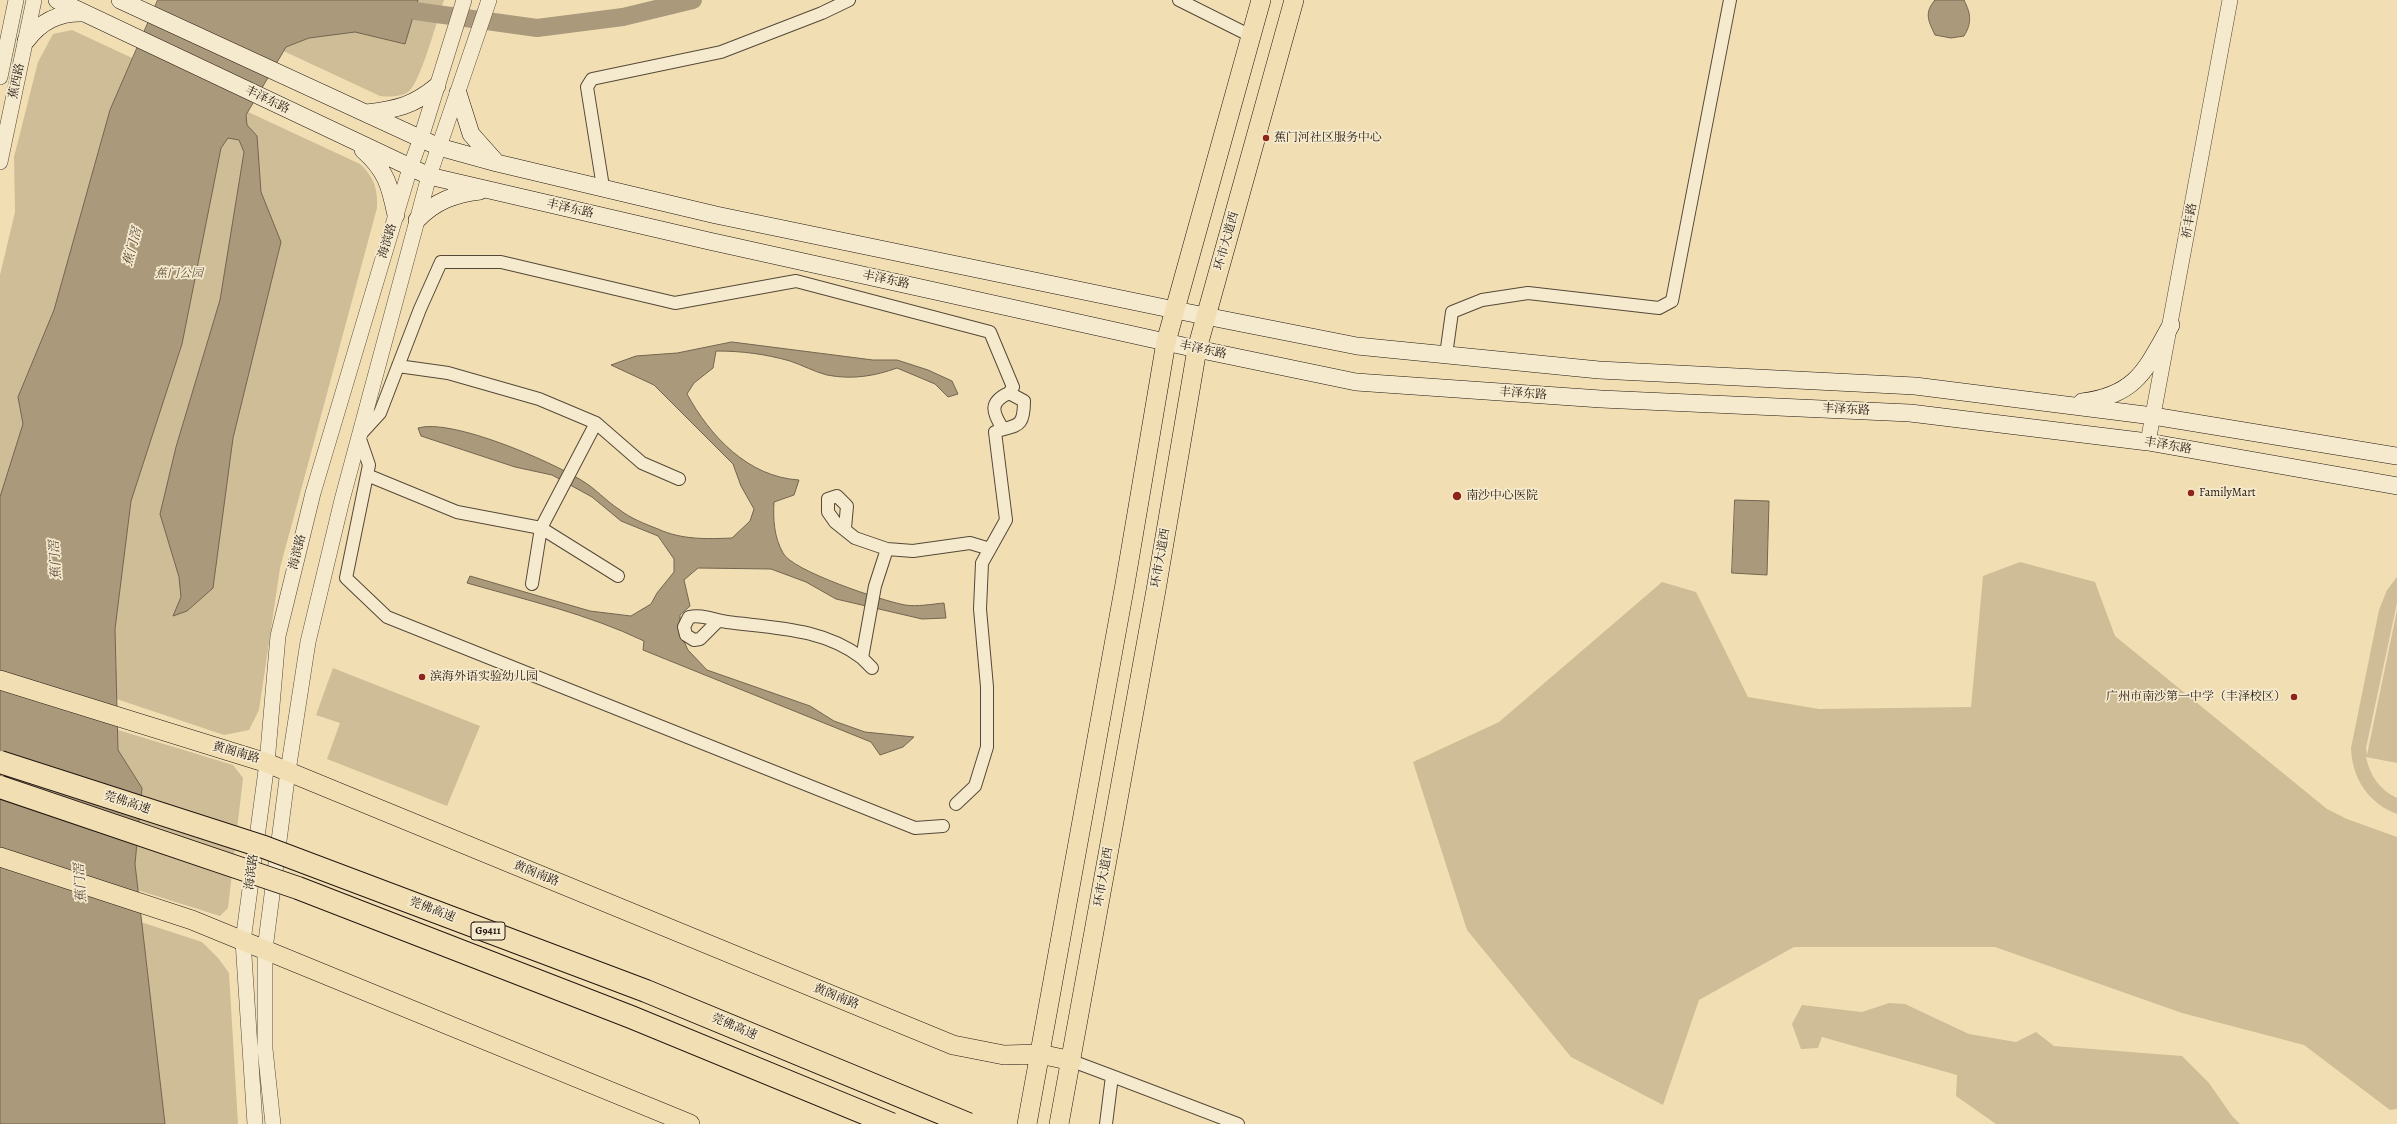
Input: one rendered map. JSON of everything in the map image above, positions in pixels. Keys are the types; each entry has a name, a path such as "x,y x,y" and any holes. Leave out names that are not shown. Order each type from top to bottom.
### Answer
{"highway":[{"name":"莞佛高速","path":"0,762 264,847 646,990 968,1124"},
{"name":"莞佛高速","path":"0,787 298,888 631,1017 891,1124"}],"main road":[{"name":"丰泽东路","path":"57,0 352,141 429,176 710,241 1197,349 1356,382 1600,399 1910,413 2148,442 2397,486"},
{"path":"120,0 439,147 497,163 716,215 1175,310 1357,346 1598,370 1915,386 2153,416 2397,456"},
{"path":"1027,1124 1166,342 1262,0"},
{"name":"环市大道西","path":"1059,1124 1072,1061 1197,349 1294,0"},
{"path":"26,40 45,21 65,14 90,16"},
{"path":"366,113 393,110 411,105 437,86"},
{"path":"458,93 471,134 497,163"},
{"path":"352,141 373,159 387,177 396,215"},
{"path":"417,220 429,208 444,200 461,193 489,190"},
{"path":"2066,405 2094,401 2122,392 2145,372 2171,325"},
{"name":"黄阁南路","path":"0,680 267,763 288,771 953,1045 1004,1055 1040,1054 1072,1061"},
{"path":"0,857 192,920 690,1124"}],"street":[{"name":"蕉西路","path":"0,77 16,0"},
{"name":"蕉西路","path":"0,162 34,0"},
{"name":"海滨路","path":"254,1124 242,941 267,763 278,636 313,493 410,168 421,138 464,0"},
{"path":"273,1124 265,1049 265,949 288,771 308,642 359,436 429,176 489,0"},
{"path":"603,187 587,87 592,79 722,52 822,13 849,0"},
{"path":"1179,0 1252,36"},
{"path":"1446,355 1452,312 1482,300 1528,293 1659,308 1672,301 1730,0"},
{"name":"祈丰路","path":"2148,442 2171,325 2230,0"},
{"path":"359,436 380,413 440,262 501,262 676,303 796,281 990,332 1013,387 1009,393 998,398 994,405 997,420 1003,429"},
{"path":"398,366 463,377 539,399 596,423 642,463 679,479"},
{"path":"956,804 975,786 987,747 987,687 980,609 982,564 1006,520 995,432 1016,427 1022,419 1024,408 1024,401 1009,393"},
{"path":"532,584 541,528 559,491 575,467 596,423"},
{"path":"359,436 369,465 346,578 387,617 915,828 943,826"},
{"path":"367,475 457,512 541,528 618,576"},
{"path":"845,528 855,538 887,549 913,551 970,543 990,549"},
{"path":"862,658 875,586 887,549"},
{"path":"718,621 800,631 832,641 862,658 872,668"},
{"path":"1072,1061 1238,1124"},
{"path":"1106,1124 1112,1076"}],"green space":[{"path":"174,0 444,0 423,64 413,87 405,94 398,96 380,96"},
{"name":"蕉门公园","path":"72,30 360,164 369,174 376,189 377,208 280,568 259,710 249,730 224,735 0,660 0,275 15,212 14,157 38,62 53,34"},
{"path":"2020,562 2095,582 2115,636 2327,809 2347,819 2397,837 2397,1109 2390,1110 2304,1045 2182,1013 1995,947 1794,947 1699,1000 1663,1105 1571,1057 1467,930 1413,762 1499,722 1662,582 1696,592 1748,697 1819,709 1971,707 1983,576"},
{"path":"2397,577 2397,603 2366,748 2367,755 2397,610 2397,763 2366,757 2370,770 2377,782 2391,795 2397,798 2397,814 2378,803 2364,788 2358,779 2352,759 2351,748 2379,610 2387,590"},
{"path":"333,668 480,726 447,806 327,759 340,723 316,715"},
{"path":"0,694 233,765 243,778 228,908 220,916 0,847"},
{"path":"0,876 202,942 219,959 229,973 238,1124 0,1124"},
{"path":"1889,1003 1905,1004 1969,1034 2016,1042 2036,1032 2054,1046 2182,1056 2209,1083 2232,1116 2240,1124 1996,1124 1956,1096 1957,1075 1822,1037 1818,1048 1801,1049 1792,1024 1802,1005 1862,1012"}],"water":[{"name":"蕉门滘","path":"158,0 418,0 405,44 355,32 309,38 286,47 246,115 247,125 257,136 261,192 281,242 233,438 213,588 187,611 173,616 181,597 179,577 160,514 176,447 220,300 244,152 239,140 228,138 221,148 182,344 131,501 115,629 118,750 142,788 135,864 165,1124 0,1124 0,497 23,424 18,397 54,310 110,110"},
{"path":"1935,0 1964,0 1970,18 1967,31 1964,36 1951,38 1935,35 1930,25 1928,13"},
{"path":"732,342 873,360 897,360 928,370 952,381 958,394 948,397 935,384 897,368 863,376 845,377 822,374 790,361 772,356 744,352 716,351 713,368 694,383 687,394 707,425 732,452 747,463 763,471 780,477 799,480 794,495 774,502 776,534 783,553 790,560 820,576 878,598 914,606 944,603 946,618 922,619 836,599 806,582 771,569 698,568 684,580 690,606 680,615 680,633 688,650 707,670 810,706 834,721 865,732 914,737 903,747 880,755 871,742 643,650 644,641 623,631 557,608 467,583 470,576 590,611 631,616 651,604 657,593 674,572 674,559 658,536 621,521 592,497 552,475 515,467 421,436 418,428 433,427 453,429 476,435 501,443 547,462 581,480 628,516 667,533 695,538 732,538 750,521 754,509 741,486 733,464 654,385 611,365 636,356 677,353"},
{"path":"1735,500 1769,501 1767,575 1732,573"}],"waterway":[{"path":"415,11 537,28 623,17 693,0"}],"place":[{"name":"蕉门河社区服务中心","path":"1266,138"},
{"name":"FamilyMart","path":"2191,493"},
{"name":"南沙中心医院","path":"1457,496"},
{"name":"滨海外语实验幼儿园","path":"422,677"},
{"name":"广州市南沙第一中学（丰泽校区）","path":"2294,697"}]}
